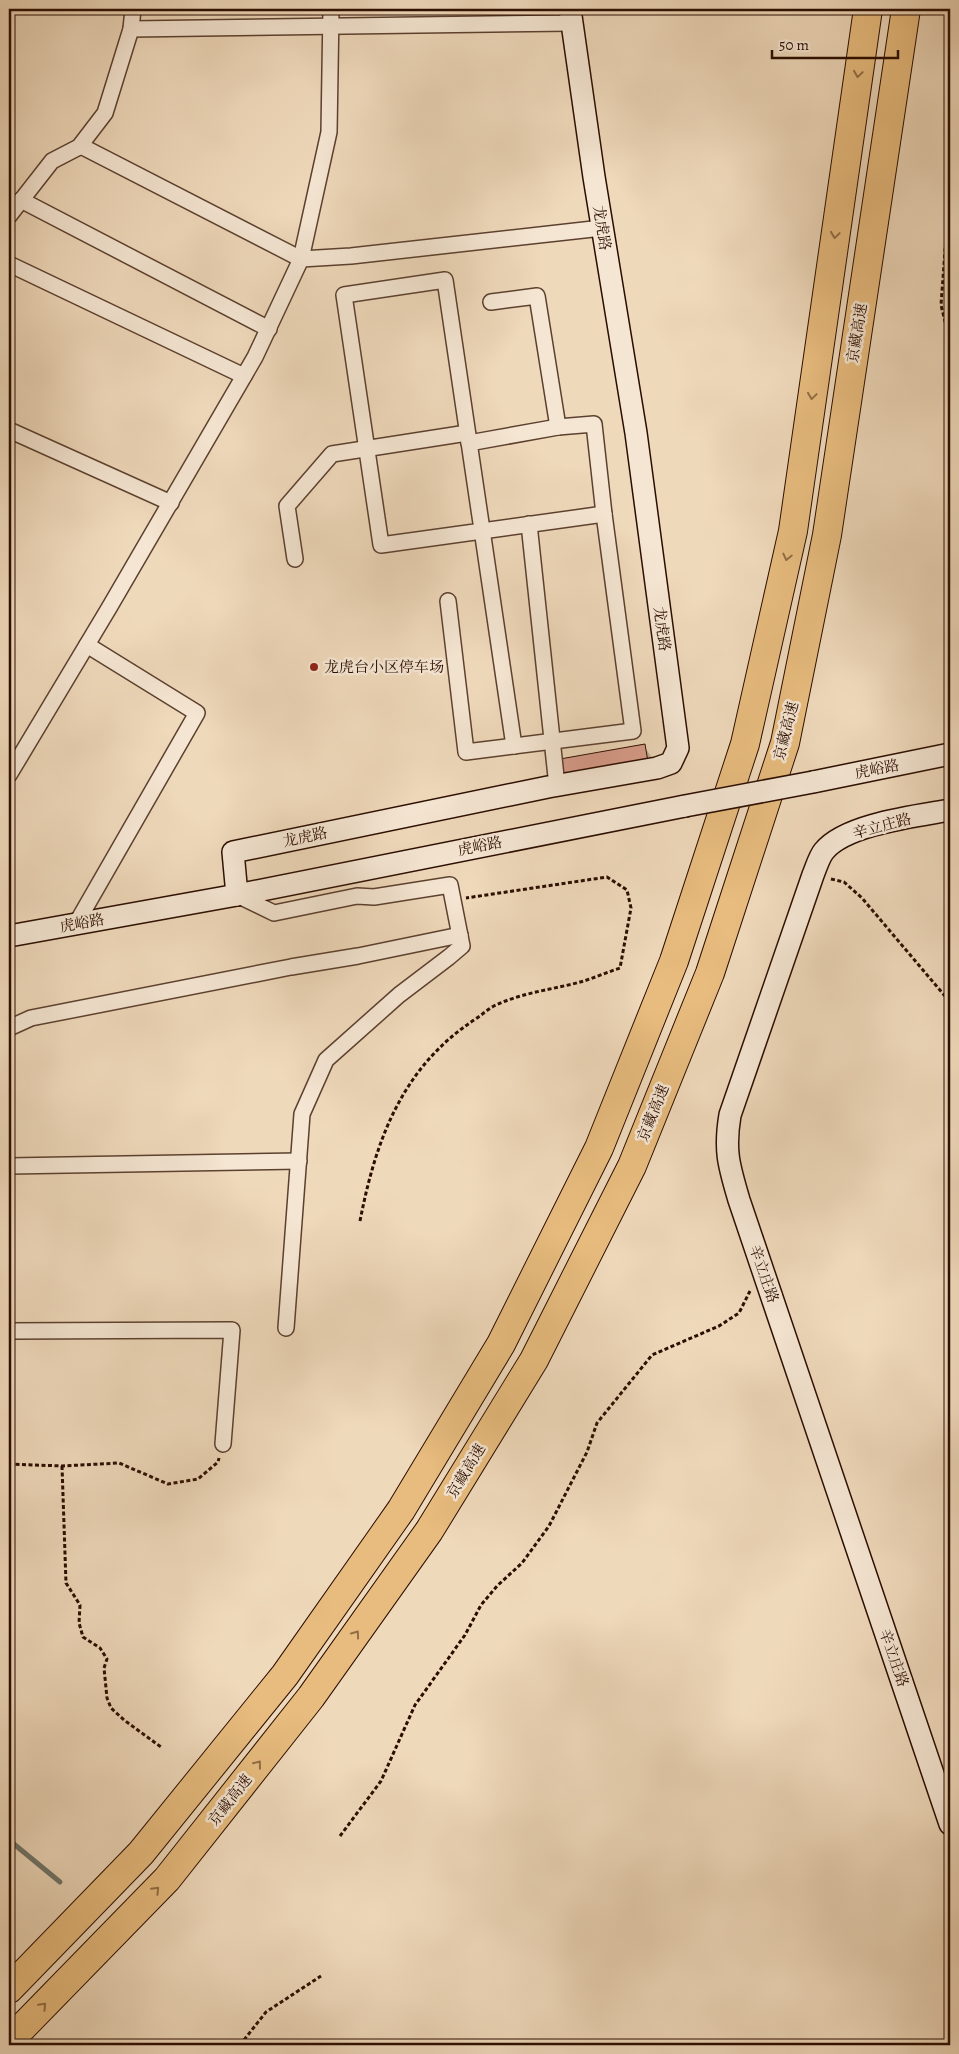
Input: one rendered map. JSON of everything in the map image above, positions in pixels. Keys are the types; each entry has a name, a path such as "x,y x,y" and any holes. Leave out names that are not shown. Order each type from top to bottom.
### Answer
{"highway":[{"path":"9,1989 141,1853 285,1676 400,1510 501,1344 599,1148 674,961 744,744 793,531 868,9"},
{"name":"京藏高速","path":"9,2041 167,1879 311,1696 424,1539 534,1360 632,1166 710,973 785,743 827,535 906,9"}],"street":[{"path":"9,216 52,161 79,147 105,113 131,28 133,9"},
{"path":"9,775 244,376 269,329 301,259 329,132 331,9"},
{"path":"131,28 330,26 570,16"},
{"name":"龙虎路","path":"237,895 233,852 557,786 657,768 670,763 678,748 636,433 602,228 570,16"},
{"path":"79,147 83,147 301,259 351,256 602,228"},
{"path":"20,200 269,329"},
{"path":"9,264 244,376"},
{"path":"514,746 482,530 468,438 445,280 344,295 381,545 482,530 604,514"},
{"path":"491,302 537,296 558,427"},
{"path":"295,559 287,506 332,454 367,447 594,424 633,731 466,752 448,601"},
{"path":"9,430 170,503"},
{"path":"529,524 557,786"},
{"path":"76,924 197,713 87,645"},
{"name":"虎峪路","path":"9,936 237,895 950,754"},
{"name":"辛立庄路","path":"950,810 883,823 855,831 838,840 824,851 813,875 730,1116 726,1141 729,1168 765,1278 950,1824"},
{"path":"237,895 274,913 357,896 374,897 450,885 462,946 399,995 326,1060 302,1114 286,1328"},
{"path":"9,1028 31,1018 460,935"},
{"path":"9,1166 299,1161"},
{"path":"9,1331 232,1330 223,1444"}],"path":[{"path":"950,183 942,305 950,342"},
{"path":"813,875 844,882 862,898 950,1002"},
{"path":"360,1221 368,1181 394,1109 422,1066 455,1033 496,1005 536,992 584,981 620,968 630,908 626,890 607,877 453,900"},
{"path":"340,1836 381,1781 416,1705 465,1635 481,1605 497,1586 522,1563 549,1526 587,1452 597,1423 652,1355 720,1326 739,1313 753,1286 765,1278"},
{"path":"9,1464 62,1466 118,1463 168,1484 198,1479 218,1462 223,1444"},
{"path":"62,1466 66,1583 80,1605 78,1624 83,1637 100,1648 107,1659 104,1668 106,1698 111,1708 161,1747"},
{"path":"240,2045 266,2012 322,1976"}],"building":[{"path":"645,744 648,762 564,777 560,759"}],"waterway":[{"path":"9,1840 60,1882"}],"place":[{"name":"龙虎台小区停车场","path":"314,667"}]}
